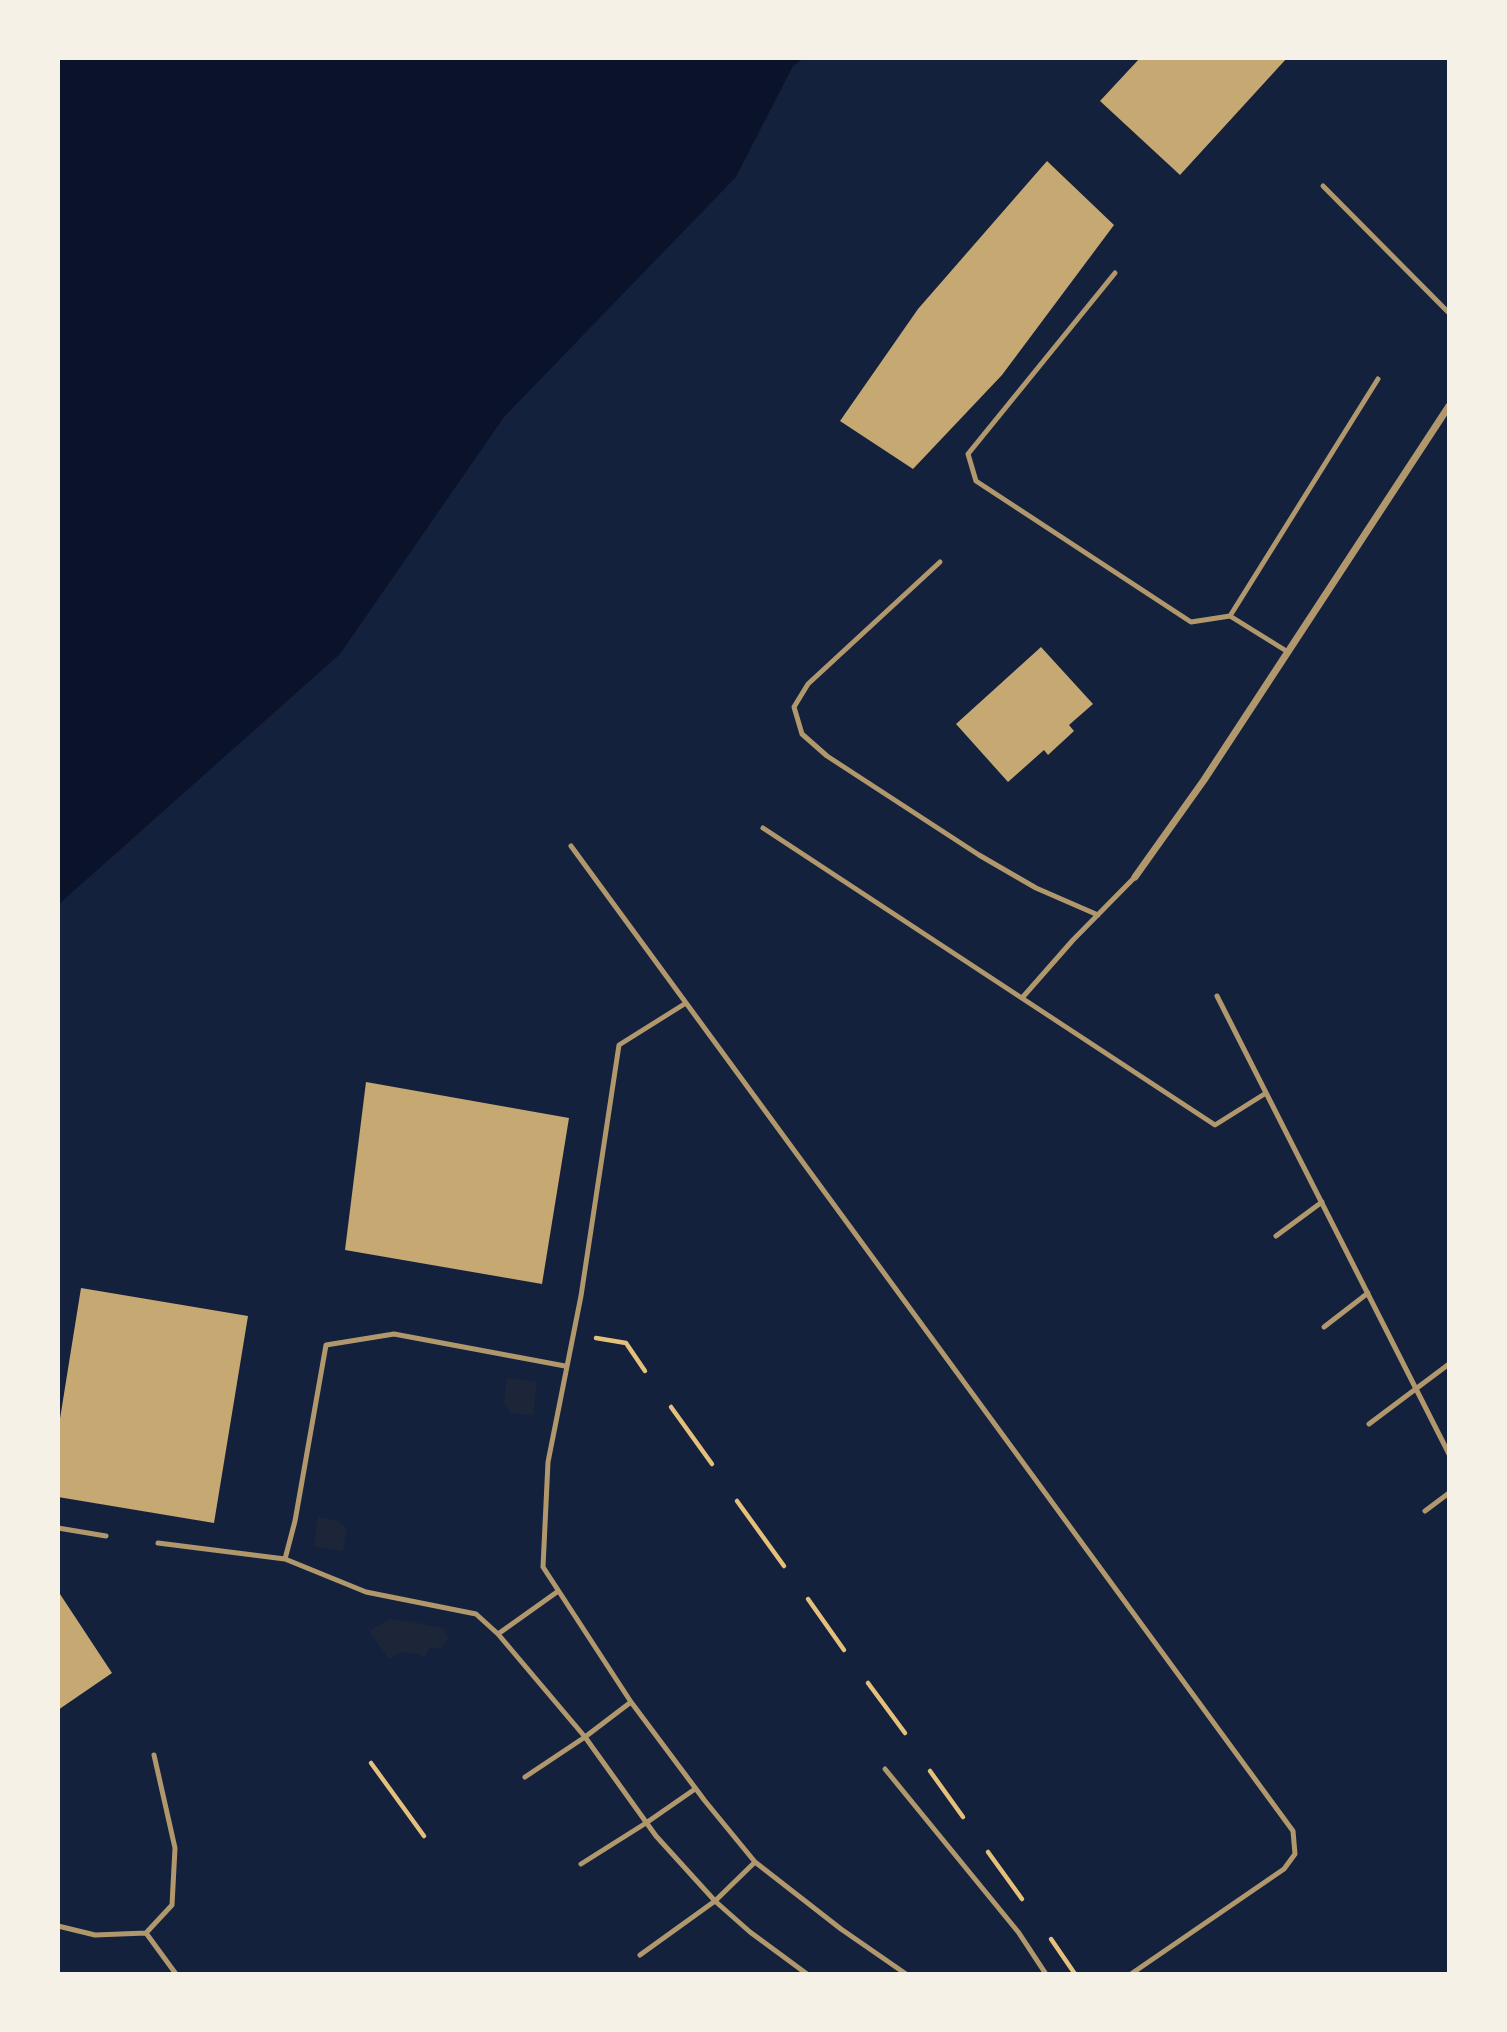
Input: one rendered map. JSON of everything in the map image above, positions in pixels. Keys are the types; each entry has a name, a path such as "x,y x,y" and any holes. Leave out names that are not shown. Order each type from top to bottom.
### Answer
{"street":[{"path":"1135,877 1204,780 1449,405"}],"lane":[{"path":"1323,186 1449,313"},
{"path":"1115,272 968,454 976,481 1191,622 1230,616 1288,652"},
{"path":"1230,616 1378,379"},
{"path":"940,562 808,684 794,707 802,734 827,756 979,855 1036,888 1098,915"},
{"path":"763,828 1215,1125 1266,1093"},
{"path":"571,846 1293,1831 1295,1854 1284,1869 1131,1974"},
{"path":"1022,998 1135,877"},
{"path":"1217,996 1449,1454"},
{"path":"686,1003 618,1045 581,1296 548,1462 542,1567 631,1702 695,1789 755,1861 841,1929 906,1974"},
{"path":"1276,1236 1322,1202"},
{"path":"1324,1327 1368,1293"},
{"path":"285,1559 295,1521 326,1345 394,1334 565,1366"},
{"path":"1369,1424 1449,1364"},
{"path":"1426,1511 1449,1493"},
{"path":"58,1528 106,1536"},
{"path":"158,1542 285,1559 366,1592 476,1614 498,1634 585,1737 646,1823 715,1901 750,1932 807,1974"},
{"path":"498,1634 557,1592"},
{"path":"525,1777 631,1702"},
{"path":"58,1926 96,1935 146,1933 172,1905 175,1848 154,1755"},
{"path":"885,1769 1019,1933 1046,1974"},
{"path":"581,1864 695,1789"},
{"path":"640,1955 715,1901 755,1861"},
{"path":"146,1933 176,1974"}],"path":[{"path":"596,1338 626,1343 645,1371"},
{"path":"671,1408 712,1464"},
{"path":"737,1501 784,1566"},
{"path":"808,1599 844,1650"},
{"path":"868,1683 905,1734"},
{"path":"371,1763 424,1836"},
{"path":"930,1771 963,1817"},
{"path":"988,1852 1022,1900"},
{"path":"1049,1935 1075,1974"}],"shaded area":[{"path":"58,58 804,58 793,66 736,177 504,417 340,654 58,905"},
{"path":"507,1378 537,1382 533,1415 510,1413 504,1402"},
{"path":"318,1517 338,1521 347,1528 343,1551 314,1546"},
{"path":"389,1619 444,1629 448,1638 441,1648 429,1648 423,1657 406,1652 389,1659 369,1631"}],"building":[{"path":"1140,58 1287,58 1180,175 1100,101"},
{"path":"1047,161 1114,225 1002,375 913,469 840,421 918,309"},
{"path":"1041,647 1093,704 1069,725 1074,731 1048,755 1044,750 1008,782 956,724"},
{"path":"366,1082 569,1118 542,1284 345,1250"},
{"path":"81,1288 248,1316 214,1523 58,1497 58,1431"},
{"path":"58,1591 112,1673 58,1710"}]}
